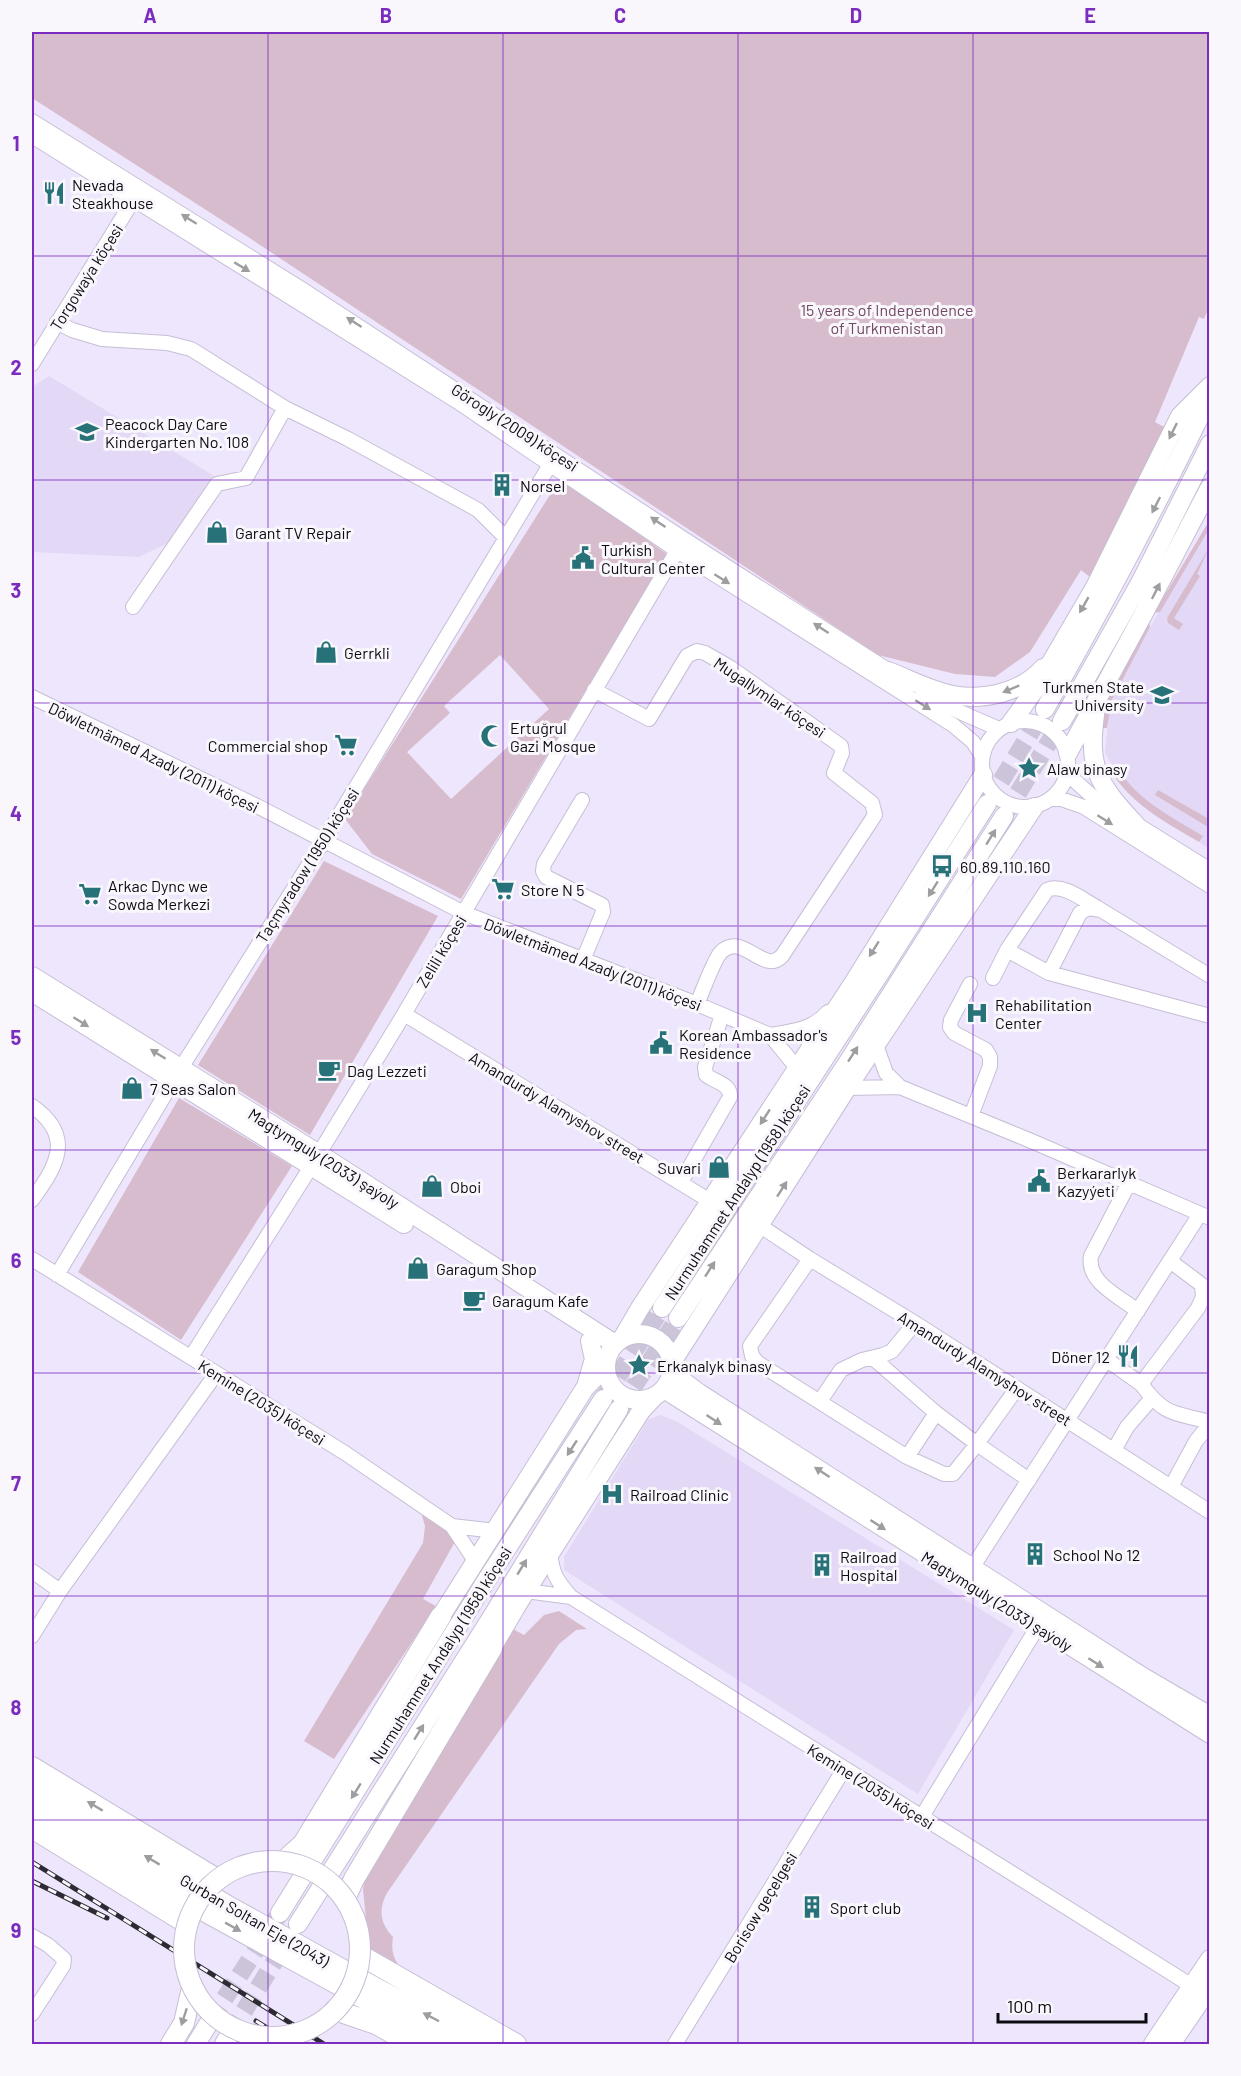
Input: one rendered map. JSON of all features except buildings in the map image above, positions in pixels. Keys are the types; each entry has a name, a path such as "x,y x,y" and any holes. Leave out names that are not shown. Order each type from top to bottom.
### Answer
{"highway":[{"path":"284,1861 303,1844 441,1616"},
{"path":"345,1899 354,1879 492,1648"},
{"path":"32,1767 218,1879"},
{"name":"Gurban Soltan Eje (2043)","path":"32,1787 226,1905 483,2044"},
{"name":"Gurban Soltan Eje (2043)","path":"32,1809 164,1889 447,2044"},
{"path":"32,1828 186,1923"},
{"path":"284,1861 311,1869 330,1882 345,1899 356,1920 360,1955 356,1976 348,1994 335,2010 318,2024 298,2033 265,2041 224,2023 202,2004 192,1988 184,1963 183,1942 186,1923 197,1902 218,1879 238,1867 262,1862 284,1861"},
{"path":"360,1955 516,2044"},
{"path":"171,2044 184,2023 192,1988"},
{"path":"335,2010 376,2024 412,2044"}],"main road":[{"path":"1005,726 1026,703 1099,579 1180,416 1209,386"},
{"path":"1045,709 1120,575 1182,455 1209,395"},
{"path":"1062,721 1172,523 1209,444"},
{"path":"1068,753 1207,498"},
{"path":"888,671 953,695 977,697 1001,693 1020,685 1036,675 1056,654"},
{"path":"1101,689 1093,729 1095,766 1105,789 1136,825"},
{"path":"441,1616 585,1388 613,1351 852,985 983,775"},
{"name":"Nurmuhammet Andalyp (1958) köçesi","path":"662,1308 987,804"},
{"path":"492,1648 550,1552 641,1411 665,1380 684,1342 847,1088 1034,807"},
{"name":"Nurmuhammet Andalyp (1958) köçesi","path":"678,1318 848,1062 1004,816"},
{"path":"852,985 880,973"},
{"name":"Magtymguly (2033) şaýoly","path":"32,976 178,1074 316,1159 613,1351"},
{"path":"876,1045 893,991"},
{"name":"Magtymguly (2033) şaýoly","path":"32,992 178,1074"},
{"path":"795,1102 797,1068"},
{"path":"813,1112 847,1088"},
{"path":"585,1388 594,1359 587,1333 622,1324 640,1308"},
{"path":"633,1334 654,1337 669,1352 665,1380 644,1400 632,1400 621,1395 613,1388 607,1377 613,1351 633,1334"},
{"path":"641,1411 662,1402 694,1399 682,1373 684,1342"},
{"name":"Magtymguly (2033) şaýoly","path":"665,1380 1042,1620 1209,1734"},
{"name":"Nurmuhammet Andalyp (1958) köçesi","path":"280,1913 470,1607 603,1399"},
{"name":"Magtymguly (2033) şaýoly","path":"694,1399 972,1568 1042,1620 1209,1716"},
{"name":"Nurmuhammet Andalyp (1958) köçesi","path":"298,1924 493,1615 619,1409"},
{"path":"441,1616 470,1607 464,1581"},
{"path":"492,1648 493,1615 522,1597"},
{"path":"1171,2044 1204,1991 1209,1959"},
{"path":"1153,2044 1204,1991"},
{"path":"196,2044 210,2021"}],"street":[{"name":"Görogly (2009) köçesi","path":"32,121 137,194"},
{"name":"Görogly (2009) köçesi","path":"32,136 300,288 680,545 953,725 973,742 982,756"},
{"name":"Torgowaýa köçesi","path":"32,362 137,194"},
{"path":"57,322 72,330 102,339 167,343 191,349 285,408 348,439 478,510 506,538"},
{"path":"133,607 217,484 246,478 285,408"},
{"name":"Taçmyradow (1950) köçesi","path":"57,1275 553,459"},
{"name":"Görogly (2009) köçesi","path":"680,545 960,712 1005,726"},
{"name":"Zelili köçesi","path":"191,1358 404,1014 680,545"},
{"name":"Mugallymlar köçesi","path":"594,690 649,719 687,656 697,651 705,653 731,668 841,746 842,753 834,773 872,803 875,808 875,815 782,956 769,961 741,947 730,946 720,952 696,1004"},
{"name":"Döwletmämed Azady (2011) köçesi","path":"32,697 257,806 322,842 464,913 770,1035 797,1068"},
{"path":"1030,721 1049,727 1062,741 1068,753 1068,772 1064,784 1051,799 1034,807 1021,807 1002,801 988,787 983,775 982,756 987,744 1005,726 1030,721"},
{"path":"1068,772 1093,797 1209,870"},
{"path":"1051,799 1061,799 1084,807 1209,886"},
{"path":"582,800 543,864 543,871 546,877 602,905 603,912 583,960"},
{"path":"993,978 1007,950 1047,890 1053,887 1061,888 1101,910 1209,976"},
{"path":"1049,973 1080,913 1088,908 1101,910"},
{"path":"1007,950 1049,973 1209,1016"},
{"path":"970,984 951,1020 950,1027 954,1033 986,1050 990,1057 990,1066 971,1116"},
{"path":"770,1035 803,1029 819,1022 852,985"},
{"name":"Amandurdy Alamyshov street","path":"404,1014 710,1200"},
{"path":"681,1182 730,1097 728,1087 706,1075 705,1067 722,1015"},
{"path":"876,1045 886,1073 900,1087 1205,1216 1170,1261 972,1568"},
{"path":"847,1088 900,1087"},
{"path":"32,1106 42,1113 53,1126 59,1150 51,1173 32,1200"},
{"path":"1129,1183 1091,1256 1089,1265 1098,1281 1138,1311"},
{"name":"Amandurdy Alamyshov street","path":"759,1225 1209,1512"},
{"path":"810,1259 750,1346 752,1356 758,1363 907,1457 944,1474 953,1473 1017,1388"},
{"path":"1140,1384 1198,1308 1203,1297 1202,1285 1170,1261"},
{"name":"Kemine (2035) köçesi","path":"34,1266 57,1275 345,1453 452,1526 496,1531"},
{"path":"820,1401 841,1370 862,1360 892,1351 915,1323"},
{"path":"873,1358 936,1413 1029,1480"},
{"path":"1107,1359 1175,1415 1209,1423 1186,1458 1171,1487"},
{"path":"32,1636 60,1592 216,1374"},
{"path":"1114,1450 1127,1427 1152,1398"},
{"path":"907,1457 936,1413"},
{"name":"Nurmuhammet Andalyp (1958) köçesi","path":"452,1526 476,1562"},
{"path":"550,1552 556,1581 571,1597"},
{"path":"32,1571 60,1592"},
{"name":"Kemine (2035) köçesi","path":"522,1597 571,1597 921,1818 1204,1991"},
{"path":"921,1818 1042,1620"},
{"name":"Borisow geçelgesi","path":"675,2044 844,1769"},
{"path":"32,1936 48,1945 64,1959 63,1966 32,2014"}],"shaded area":[{"name":"Peacock Day Care Kindergarten No. 108","path":"49,376 216,477 174,540 139,557 32,552 32,387"},
{"name":"Turkmen State University","path":"1209,527 1209,849 1127,791 1105,753 1109,712 1120,678"},
{"path":"660,1415 676,1421 1014,1630 918,1794 564,1570 564,1557 648,1420"}],"green space":[{"name":"15 years of Independence of Turkmenistan","path":"32,32 1209,32 1210,290 1207,297 1209,293 1209,307 1204,319 1199,317 1155,422 1166,428 1090,577 1081,570 1030,652 995,677 955,674 878,655 248,237 32,98"},
{"path":"560,479 667,554 461,899 372,854 345,819","holes":["500,655 549,709 451,799 407,752 450,713 444,706"]},
{"path":"1209,521 1209,529 1160,612 1154,613"},
{"path":"1209,548 1197,574 1200,576 1174,618 1183,624 1179,630 1168,623 1167,618"},
{"path":"1149,621 1150,627 1112,700 1107,728 1102,728 1108,698"},
{"path":"1116,765 1133,788 1154,806 1203,836 1199,842 1149,811 1127,792 1109,768"},
{"path":"1158,790 1209,819 1208,827 1155,795"},
{"path":"324,861 438,916 310,1135 198,1065"},
{"path":"179,1098 292,1166 181,1340 78,1272"},
{"path":"421,1512 457,1538 423,1599 436,1606 334,1759 304,1741 423,1543 425,1526"},
{"path":"559,1611 587,1629 576,1630 559,1644 384,1899 383,1921 393,1937 393,1953 400,1968 369,1951 363,1889 366,1871 513,1629 524,1635 544,1615"}],"tunnel":[{"path":"987,804 1045,709"},
{"path":"1004,816 1062,721"},
{"path":"603,1399 662,1308"},
{"path":"619,1409 678,1318"},
{"path":"210,2021 280,1913"},
{"path":"230,2034 287,1941"}],"railway":[{"path":"32,1862 324,2044"},
{"path":"32,1881 107,1918"},
{"path":"256,2021 293,2044"}],"place":[{"name":"Nevada Steakhouse","path":"54,193"},
{"name":"Peacock Day Care Kindergarten No. 108","path":"87,432"},
{"name":"Norsel","path":"502,485"},
{"name":"Garant TV Repair","path":"217,532"},
{"name":"Turkish Cultural Center","path":"583,558"},
{"name":"Gerrkli","path":"326,652"},
{"name":"Turkmen State University","path":"1162,695"},
{"name":"Ertuğrul Gazi Mosque","path":"492,736"},
{"name":"Commercial shop","path":"346,745"},
{"name":"Alaw binasy","path":"1029,768"},
{"name":"60.89.110.160","path":"942,866"},
{"name":"Store N 5","path":"503,889"},
{"name":"Arkac Dync we Sowda Merkezi","path":"90,894"},
{"name":"Rehabilitation Center","path":"977,1013"},
{"name":"Korean Ambassador's Residence","path":"661,1043"},
{"name":"Dag Lezzeti","path":"329,1070"},
{"name":"7 Seas Salon","path":"132,1088"},
{"name":"Suvari","path":"719,1167"},
{"name":"Berkararlyk Kazyýeti","path":"1039,1181"},
{"name":"Oboi","path":"432,1186"},
{"name":"Garagum Shop","path":"418,1268"},
{"name":"Garagum Kafe","path":"474,1300"},
{"name":"Döner 12","path":"1128,1356"},
{"name":"Erkanalyk binasy","path":"639,1365"},
{"name":"Railroad Clinic","path":"612,1494"},
{"name":"School No 12","path":"1035,1554"},
{"name":"Railroad Hospital","path":"822,1565"},
{"name":"Sport club","path":"812,1907"}]}
